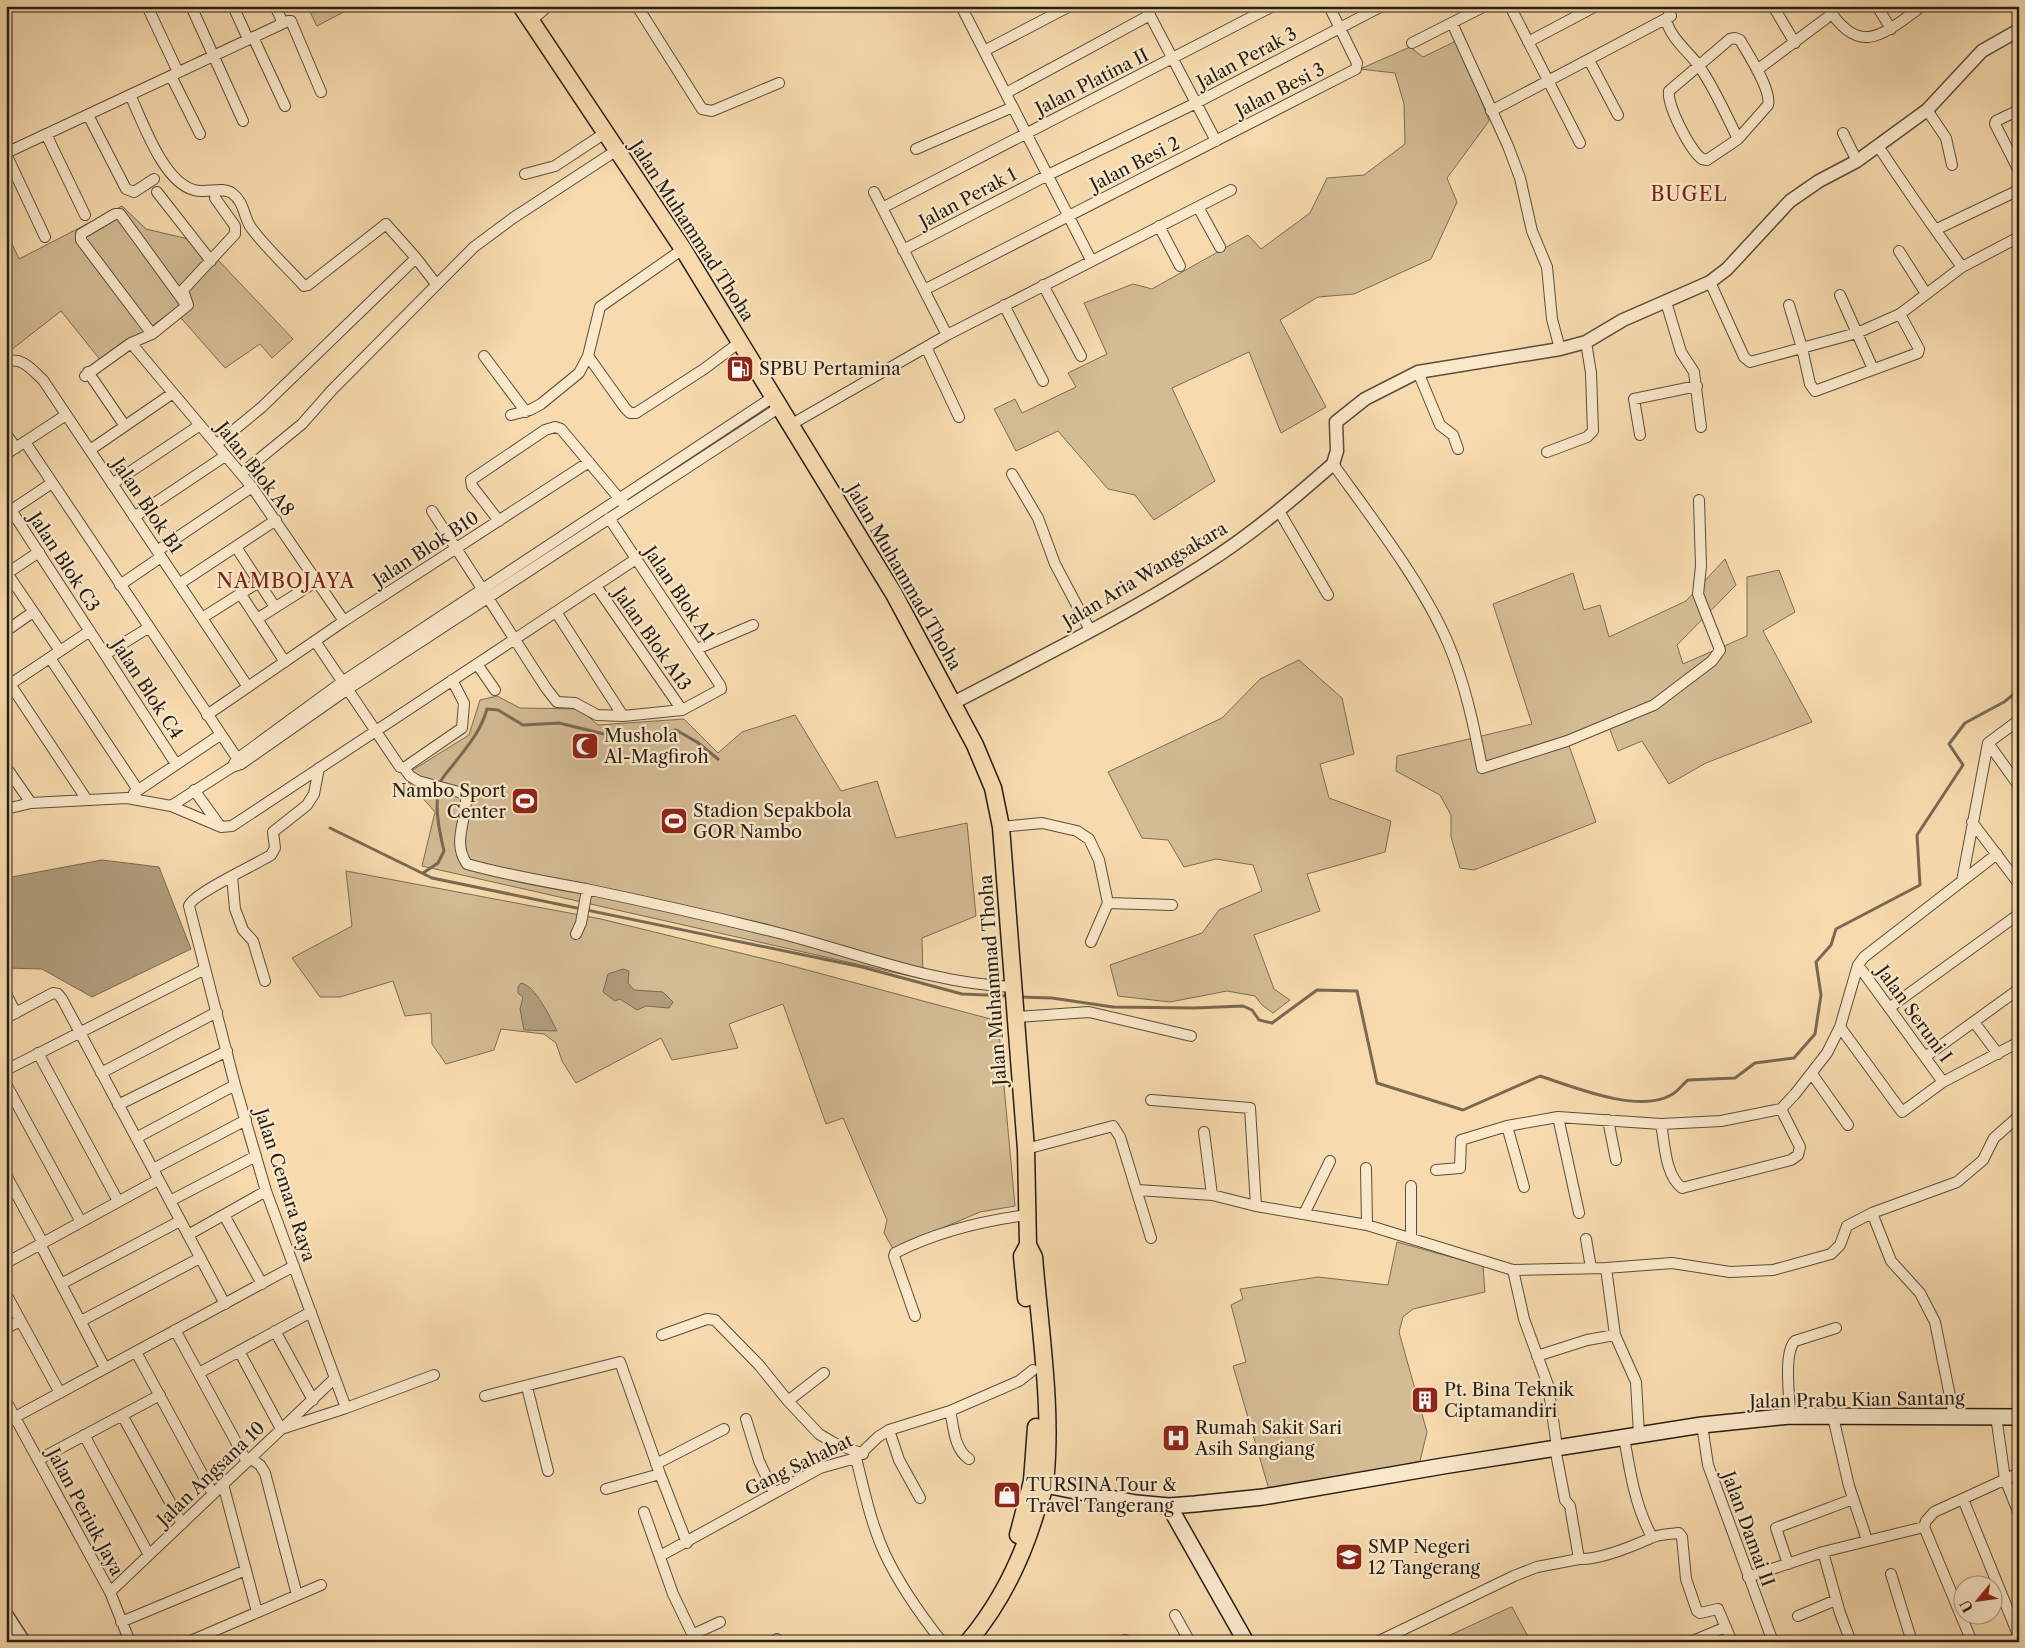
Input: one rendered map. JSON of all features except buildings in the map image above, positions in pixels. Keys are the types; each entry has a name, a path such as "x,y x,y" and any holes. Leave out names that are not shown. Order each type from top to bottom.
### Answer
{"main road":[{"name":"Jalan Muhammad Thoha","path":"521,6 683,249 776,402 792,424 894,594 975,745 993,788 1001,827 1017,1016 1026,1149 1028,1245 1034,1257 1045,1485 1024,1534 1010,1578 986,1620 968,1642"},
{"name":"Jalan Muhammad Thoha","path":"955,1642 988,1599 1024,1534 1042,1416 1033,1370 1022,1256 1028,1245"},
{"name":"Jalan Prabu Kian Santang","path":"1045,1485 1136,1504 1169,1506 1263,1497 1702,1425 1790,1416 2019,1417"},
{"path":"1169,1506 1246,1642"}],"street":[{"path":"147,6 200,134"},
{"path":"191,6 243,121"},
{"path":"233,6 285,106"},
{"path":"275,6 282,23"},
{"path":"530,22 548,6"},
{"path":"637,6 702,109 712,111 778,83"},
{"path":"984,51 1070,6"},
{"name":"Jalan Platina II","path":"882,208 1273,6"},
{"path":"1329,6 1340,28"},
{"name":"Jalan Perak 3","path":"1048,175 1196,103 1382,6"},
{"path":"1412,43 1485,6"},
{"path":"1510,6 1580,143"},
{"path":"1528,42 1596,6"},
{"path":"1492,111 1671,16 1666,6"},
{"path":"1773,6 1795,43"},
{"path":"1878,6 1891,29"},
{"path":"1757,70 1795,43 1829,10 1840,25 1864,39 1879,37 1922,6"},
{"path":"964,7 984,51 1091,260"},
{"path":"1006,93 1148,11 1216,141"},
{"path":"1666,18 1677,40 1698,64 1716,94 1738,140"},
{"path":"46,237 6,154 282,23 291,21 321,92"},
{"path":"1452,23 1520,178 1532,232 1547,267 1552,319 1560,349"},
{"name":"Jalan Besi 3","path":"1216,141 1357,67 1340,28"},
{"path":"1700,500 1701,566 1698,594 1720,650 1712,661 1654,706 1567,741 1482,768 1471,712 1448,643 1421,592 1333,464 1337,451 1336,422 1365,399 1418,372 1560,349 1586,342 1623,320 1710,282 1727,269 1790,201 1819,181 1857,161 1928,110 1982,50 2019,30"},
{"path":"1735,38 1740,40 1757,70 1768,98 1768,105 1738,140 1707,160 1698,156 1691,147 1668,96 1672,86 1730,39 1735,38"},
{"path":"1589,60 1618,115"},
{"path":"130,95 167,170 188,188 196,191 226,190 232,193 240,201 250,226 304,286 308,285 386,224 436,284"},
{"path":"916,149 1013,107"},
{"path":"1928,110 1946,138 1952,165"},
{"path":"2019,110 1996,121 1995,124 2019,171"},
{"path":"88,114 126,189 134,192 154,179"},
{"path":"524,174 555,166 605,133"},
{"path":"1843,133 1857,161"},
{"path":"46,134 85,215"},
{"name":"Jalan Besi 2","path":"924,290 1216,141"},
{"path":"1878,146 1911,198 1937,229 1962,266"},
{"path":"241,474 302,424 332,390 474,247 494,231 617,150"},
{"name":"Jalan Perak 1","path":"903,250 1048,175"},
{"path":"792,424 947,335 1091,260 1232,190"},
{"path":"1937,229 2019,190"},
{"path":"157,192 211,261"},
{"path":"874,192 947,335"},
{"path":"125,426 87,374 131,344 152,334 187,306 188,302 183,290 235,234 236,230 215,198"},
{"path":"1198,207 1220,247"},
{"path":"152,334 81,240 81,234 115,214 120,214 187,306"},
{"path":"1159,226 1180,266"},
{"path":"1710,282 1744,357 1749,362 1857,333 1900,314 1921,299 1925,292 1962,266 2019,237"},
{"path":"511,415 526,412 541,404 575,378 588,356 600,307 683,249"},
{"path":"1899,251 1925,292"},
{"path":"217,444 262,407 416,258"},
{"path":"1043,285 1081,356"},
{"path":"1840,294 1874,369"},
{"path":"1666,302 1681,352 1694,372 1698,386 1701,427"},
{"path":"1004,305 1043,381"},
{"path":"1789,305 1802,348 1810,384 1815,391 1918,353 1919,349 1900,314"},
{"path":"588,356 625,408 630,413 636,413 704,369 740,342"},
{"path":"1547,452 1587,437 1592,432 1592,389 1586,342"},
{"name":"Jalan Blok A8","path":"131,344 252,487 344,621"},
{"path":"926,347 960,417"},
{"path":"484,356 526,412"},
{"name":"Jalan Blok B1","path":"6,362 18,360 27,365 42,380 248,687"},
{"path":"1418,372 1440,425 1453,435 1458,449"},
{"path":"1640,434 1634,398 1698,386"},
{"path":"90,450 173,393"},
{"path":"486,593 619,498 776,402"},
{"path":"170,806 237,763 345,686 486,593 626,507 776,402"},
{"path":"6,454 66,415"},
{"path":"112,484 200,425"},
{"path":"499,521 472,486 471,480 545,430 555,426 561,429 626,507"},
{"path":"6,434 16,448"},
{"path":"25,442 237,763"},
{"path":"134,517 225,456"},
{"name":"Jalan Blok B10","path":"206,715 344,621 589,462"},
{"name":"Jalan Aria Wangsakara","path":"953,703 1090,630 1205,564 1279,511 1333,464"},
{"path":"1012,474 1038,518 1055,564 1090,630"},
{"path":"9,512 52,483"},
{"path":"120,585 159,554 252,487"},
{"path":"432,511 546,688 557,702 575,703 597,715 623,716 682,710"},
{"path":"1279,511 1328,595"},
{"name":"Jalan Blok C3","path":"9,512 39,552 90,631"},
{"name":"Jalan Blok A1","path":"609,518 718,681 721,689 682,710"},
{"path":"179,584 276,520"},
{"path":"236,547 276,607"},
{"path":"39,552 7,574 60,651"},
{"path":"6,809 31,804 127,798 170,806 221,827 232,826 636,559"},
{"path":"257,619 317,581"},
{"path":"202,618 259,582"},
{"name":"Jalan Blok A13","path":"596,586 682,710"},
{"path":"240,593 285,662"},
{"path":"6,631 33,612"},
{"path":"556,612 623,716"},
{"path":"697,649 753,625"},
{"path":"106,654 148,628"},
{"path":"87,800 8,686 90,631"},
{"name":"Jalan Blok C4","path":"90,631 176,764"},
{"path":"315,641 400,767 404,768 410,776 418,781 466,794 459,843 461,855 467,864 789,936 841,952 941,978 1015,990"},
{"path":"50,658 138,790"},
{"path":"477,664 495,690"},
{"path":"404,768 462,728 464,704 452,680"},
{"path":"1962,880 1988,743 2019,720"},
{"path":"127,798 220,735"},
{"path":"1988,743 2019,786"},
{"path":"6,767 31,804"},
{"path":"265,981 253,941 243,930 236,909 232,876 271,855 275,848 272,832 307,805 314,794 320,768"},
{"path":"194,790 221,827"},
{"path":"1972,822 2019,884"},
{"path":"1001,827 1042,823 1077,830 1089,839 1099,860 1108,903 1091,942"},
{"path":"1436,1170 1460,1168 1461,1140 1507,1126 1558,1117 1661,1124 1722,1121 1781,1108 1812,1074 1827,1053 1840,1027 1858,964 1864,956 1997,854"},
{"name":"Jalan Cemara Raya","path":"232,876 189,903 190,913 266,1191 346,1408"},
{"path":"576,934 587,890"},
{"path":"1108,903 1172,905"},
{"path":"1889,1008 2019,914"},
{"name":"Jalan Seruni I","path":"1858,964 1944,1082"},
{"path":"6,1070 79,1031 205,969"},
{"path":"1926,1057 2019,989"},
{"path":"6,994 11,1015 56,993 62,999 225,1304"},
{"path":"101,1073 216,1012"},
{"path":"1017,1016 1089,1012 1191,1036"},
{"path":"1974,1022 1998,1054"},
{"path":"1840,1027 1899,1110 1904,1112 1944,1082 2019,1042"},
{"path":"118,1105 227,1052"},
{"path":"38,1053 118,1202"},
{"path":"1812,1074 1848,1125"},
{"path":"6,1084 81,1222"},
{"path":"136,1138 236,1085"},
{"path":"1151,1100 1250,1108 1256,1206"},
{"path":"1661,1124 1672,1176 1674,1182 1682,1188 1791,1160 1798,1155 1800,1147 1781,1108"},
{"path":"1138,1190 1212,1195 1256,1206 1305,1212 1367,1225 1513,1270 1606,1268 1672,1262 1730,1272 1773,1270 1831,1254 1840,1245 1847,1226 1872,1213 1957,1182 1983,1160 1994,1138 2019,1116"},
{"path":"1558,1117 1579,1213"},
{"path":"153,1170 246,1120"},
{"path":"1608,1120 1616,1160"},
{"path":"1026,1149 1113,1126 1120,1137 1138,1190 1151,1238"},
{"path":"1507,1126 1524,1187"},
{"path":"1204,1132 1212,1195"},
{"path":"170,1201 256,1156"},
{"path":"1305,1212 1330,1161"},
{"path":"1366,1168 1367,1225"},
{"path":"6,1175 105,1368"},
{"path":"6,1263 158,1180"},
{"path":"1411,1186 1411,1237"},
{"path":"188,1235 266,1191"},
{"path":"1872,1213 1891,1260 1920,1292 1935,1322 1954,1416"},
{"path":"224,1215 262,1284"},
{"path":"915,1316 894,1256 896,1253 948,1232 978,1223 1027,1215"},
{"path":"61,1284 180,1220"},
{"path":"1586,1239 1591,1268"},
{"path":"80,1321 200,1258"},
{"path":"11,1419 294,1266"},
{"path":"1606,1268 1615,1335 1636,1382 1630,1476 1638,1503 1652,1537"},
{"path":"1513,1270 1524,1319 1548,1385 1556,1450 1565,1500 1570,1506 1579,1559"},
{"path":"6,1294 60,1393"},
{"path":"198,1373 311,1312"},
{"path":"662,1335 707,1319 715,1320 759,1365 788,1401 819,1434 859,1456 868,1508 884,1553 908,1597 942,1642"},
{"path":"6,1328 21,1321"},
{"path":"1790,1416 1788,1356 1790,1346 1795,1341 1836,1328"},
{"path":"176,1330 198,1373 248,1460 260,1465 265,1473 297,1595"},
{"path":"275,1331 313,1400"},
{"path":"1537,1356 1587,1340 1615,1335"},
{"path":"239,1351 282,1429 346,1408 434,1375"},
{"path":"136,1352 213,1494"},
{"path":"485,1396 527,1387 620,1362 656,1464 687,1543"},
{"name":"Gang Sahabat","path":"660,1556 687,1543 820,1468 859,1456 878,1437 889,1430 950,1411 1019,1381 1033,1370"},
{"path":"788,1401 824,1373"},
{"name":"Jalan Angsana 10","path":"110,1592 334,1379"},
{"path":"527,1387 548,1471"},
{"path":"38,1460 160,1395"},
{"name":"Jalan Periuk Jaya","path":"6,1401 11,1419 38,1460 110,1592 130,1642"},
{"path":"950,1411 958,1446 962,1455 969,1459"},
{"path":"122,1415 182,1524"},
{"path":"1996,1416 2004,1479 2019,1514"},
{"path":"1833,1417 1853,1499 1867,1540"},
{"path":"746,1419 759,1461 774,1493"},
{"name":"Jalan Damai II","path":"1702,1425 1708,1465 1773,1642"},
{"path":"656,1464 724,1429"},
{"path":"889,1430 899,1460 920,1498"},
{"path":"84,1435 149,1555"},
{"path":"1972,1642 1924,1527 1926,1521 1934,1512 2019,1473"},
{"path":"606,1489 660,1474"},
{"path":"223,1484 257,1612"},
{"path":"1788,1564 1776,1528 1853,1499"},
{"path":"1963,1499 2019,1637"},
{"path":"644,1512 694,1638 720,1622"},
{"path":"1748,1577 1823,1552 1924,1527"},
{"path":"1377,1642 1514,1576 1537,1567 1595,1557 1643,1542 1652,1537 1679,1533 1682,1536 1686,1579 1697,1611 1700,1613 1718,1609 1732,1642"},
{"path":"1823,1552 1836,1600 1851,1642"},
{"path":"121,1622 246,1570"},
{"path":"1891,1574 1912,1642"},
{"path":"188,1642 321,1585"},
{"path":"1798,1616 1836,1600"},
{"path":"6,1614 24,1642"},
{"path":"1175,1615 1190,1642"},
{"path":"1690,1642 1726,1627"}],"shaded area":[{"path":"307,6 355,6 317,26"},
{"path":"1458,40 1489,121 1447,178 1457,202 1431,259 1354,294 1318,297 1280,320 1326,407 1281,433 1249,352 1172,388 1215,481 1154,520 1135,495 1108,489 1058,431 1016,451 994,409 1015,399 1022,413 1076,387 1068,373 1107,354 1084,303 1133,284 1152,289 1248,235 1261,249 1310,213 1327,178 1364,175 1405,144 1404,104 1395,73 1360,69 1410,47 1423,57"},
{"path":"122,206 146,229 201,242 293,339 272,358 260,344 225,368 174,310 102,362 61,311 6,354 6,231 19,259"},
{"path":"1725,559 1736,585 1677,645 1683,664 1747,636 1747,577 1779,570 1795,612 1763,631 1812,722 1706,763 1669,784 1642,741 1618,751 1607,722 1566,737 1596,822 1474,870 1460,868 1451,837 1451,815 1440,795 1396,771 1397,756 1532,724 1493,604 1573,573 1584,610 1600,605 1609,637 1686,601"},
{"path":"1299,660 1342,698 1354,754 1320,764 1329,798 1391,821 1385,852 1307,874 1320,911 1254,935 1274,989 1290,1000 1273,1013 1262,1005 1255,996 1227,991 1170,1002 1118,996 1110,965 1202,933 1219,910 1262,891 1253,865 1216,859 1184,867 1168,840 1142,838 1108,772 1222,718 1260,679"},
{"path":"497,696 520,708 580,709 598,725 684,719 718,753 742,732 795,715 841,791 877,781 896,838 967,823 976,916 922,938 923,979 422,866 435,812 403,776 469,735 480,700"},
{"path":"102,860 159,867 191,949 92,997 42,969 6,968 6,878"},
{"path":"346,871 601,919 781,963 998,1021 1015,1206 980,1212 893,1249 884,1233 887,1220 843,1118 826,1124 783,1004 729,1024 738,1048 672,1060 661,1038 576,1083 562,1061 556,1043 544,1034 501,1029 494,1050 446,1064 432,1044 431,1013 405,1016 393,981 340,997 320,997 292,958 352,926"},
{"path":"623,969 629,971 628,983 634,990 663,992 673,1002 669,1008 646,1006 637,1010 620,999 615,1001 603,992 608,974"},
{"path":"521,983 526,985 537,996 557,1031 524,1030 520,1009 523,997 518,993 518,987"},
{"path":"1397,1242 1483,1266 1485,1292 1413,1309 1403,1317 1399,1332 1427,1432 1420,1461 1270,1493 1233,1366 1246,1362 1231,1305 1243,1299 1240,1289 1318,1277 1388,1285"},
{"path":"1511,1607 1531,1642 1435,1642"}],"waterway":[{"path":"1020,997 1052,998 1113,1007 1194,1008 1243,1006 1252,1010 1259,1020 1272,1023 1317,990 1357,991 1377,1083 1463,1110 1540,1076 1606,1097 1641,1102 1657,1100 1671,1095 1688,1080 1735,1078 1755,1063 1794,1058 1815,1034 1821,995 1816,962 1831,945 1836,929 1920,885 1917,835 1963,765 1949,744 1965,723 2004,702 2019,690"},
{"path":"423,873 438,863 444,851 437,807 441,781 473,738 487,709 498,710 523,725 559,723 604,734 659,735 676,730 697,742 718,759"},
{"path":"330,828 432,878 862,967 962,994 1009,996"}],"place":[{"name":"SPBU Pertamina","path":"740,369"},
{"name":"Mushola Al-Magfiroh","path":"585,746"},
{"name":"Nambo Sport Center","path":"525,801"},
{"name":"Stadion Sepakbola GOR Nambo","path":"674,821"},
{"name":"Pt. Bina Teknik Ciptamandiri","path":"1425,1400"},
{"name":"Rumah Sakit Sari Asih Sangiang","path":"1176,1438"},
{"name":"TURSINA Tour & Travel Tangerang","path":"1007,1495"},
{"name":"SMP Negeri 12 Tangerang","path":"1349,1557"}],"district":[{"name":"BUGEL","path":"1689,194"},
{"name":"NAMBOJAYA","path":"286,581"}]}
